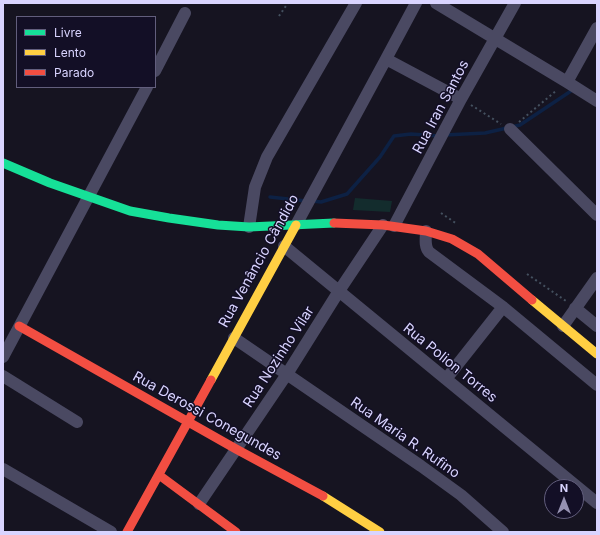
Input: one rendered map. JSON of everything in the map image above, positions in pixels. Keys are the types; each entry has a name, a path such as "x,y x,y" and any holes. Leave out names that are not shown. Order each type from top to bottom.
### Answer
{"street":[{"path":"249,227 255,187 267,157 356,3"},
{"name":"Rua Venâncio Cândido","path":"127,532 416,3"},
{"path":"436,3 597,101"},
{"name":"Rua Iran Santos","path":"388,225 515,3"},
{"path":"156,69 185,13"},
{"path":"568,82 597,28"},
{"path":"386,59 461,99"},
{"path":"3,357 146,88"},
{"path":"510,129 597,215"},
{"path":"3,163 50,183 130,211 169,218 211,224 249,227 339,224 388,225 426,231 452,239 478,254 597,354"},
{"name":"Rua Nozinho Vilar","path":"199,504 287,374 339,291 388,225"},
{"path":"426,231 426,249 428,252 503,307 597,385"},
{"name":"Rua Polion Torres","path":"284,246 597,503"},
{"path":"563,326 597,278"},
{"path":"446,379 503,307"},
{"path":"575,308 597,326"},
{"name":"Rua Derossi Conegundes","path":"19,326 236,449 326,498 380,532"},
{"name":"Rua Maria R. Rufino","path":"234,338 455,490 503,532"},
{"path":"3,376 77,422"},
{"path":"3,469 111,532"},
{"path":"159,475 236,532"}],"path":[{"path":"279,16 288,3"},
{"path":"461,99 510,129 568,82"}],"green space":[{"path":"355,198 392,201 390,212 353,210"}],"waterway":[{"path":"445,135 485,133 520,125 571,91"},
{"path":"312,201 321,202 347,194 380,157 394,136 411,134 439,136"},
{"path":"270,197 306,201"}],"traffic: fast":[{"path":"3,163 50,183 130,211 218,225 249,227 334,223"}],"traffic: slow":[{"path":"211,380 296,225"},
{"path":"532,300 597,354"},
{"path":"323,496 380,532"}],"traffic: jam":[{"path":"334,223 383,225 426,231 452,239 478,254 532,300"},
{"path":"19,326 236,449 323,496"},
{"path":"127,532 211,380"},
{"path":"159,475 236,532"}]}
